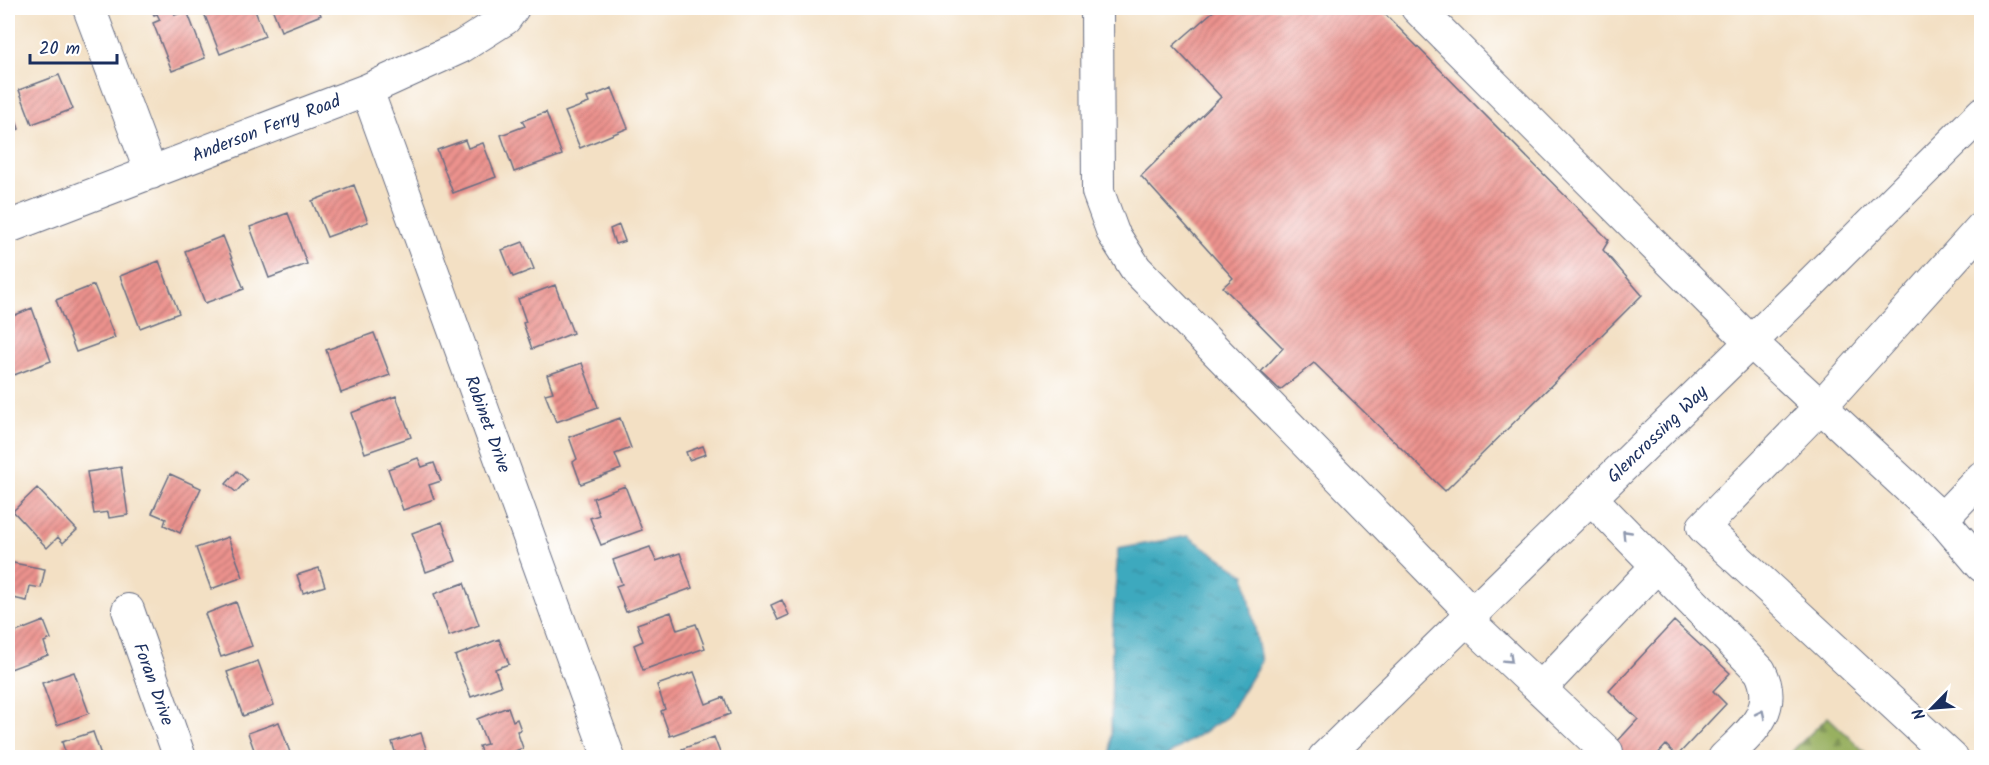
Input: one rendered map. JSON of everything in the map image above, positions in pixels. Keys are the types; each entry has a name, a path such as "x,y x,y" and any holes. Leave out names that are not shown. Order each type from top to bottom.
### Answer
{"street":[{"path":"89,8 151,173"},
{"name":"Anderson Ferry Road","path":"8,227 367,90 460,47 505,19 513,8"},
{"path":"1097,8 1098,192 1113,233 1136,269 1540,689 1607,752"},
{"path":"1417,8 1752,342 1942,519 1982,566"},
{"name":"Robinet Drive","path":"367,90 609,758"},
{"name":"Glencrossing Way","path":"1326,755 1752,342 1982,112"},
{"path":"1952,758 1703,527 1821,406 1982,227"},
{"path":"1942,519 1982,477"},
{"path":"1591,498 1760,671 1765,681 1766,710 1752,731 1724,758"},
{"path":"1540,689 1657,566"},
{"name":"Foran Drive","path":"128,610 180,758"}],"green space":[{"path":"1828,717 1870,757 1786,757"}],"water":[{"path":"1188,536 1245,575 1261,661 1227,717 1165,757 1111,757 1112,637 1118,549"}],"building":[{"path":"151,8 173,8 175,15 187,11 205,58 172,71 153,23 160,20"},
{"path":"202,8 226,8 229,14 246,8 254,8 265,36 220,54"},
{"path":"272,8 318,8 321,15 281,31"},
{"path":"1217,8 1379,8 1609,240 1603,250 1642,295 1445,491 1314,363 1280,390 1261,372 1283,348 1223,287 1233,278 1141,176 1221,97 1173,46"},
{"path":"59,75 73,109 32,124 19,90"},
{"path":"612,88 628,128 580,148 565,112 589,103 587,98"},
{"path":"8,97 19,129 8,133"},
{"path":"546,112 562,155 514,172 501,135 525,126 522,121"},
{"path":"465,140 468,148 483,143 496,177 453,193 437,150"},
{"path":"354,185 368,222 327,237 312,201"},
{"path":"288,213 307,264 269,278 250,227"},
{"path":"619,225 625,241 615,244 610,229"},
{"path":"223,236 244,289 205,303 185,251"},
{"path":"523,242 534,269 513,277 502,250"},
{"path":"159,261 179,313 140,328 120,276"},
{"path":"94,285 115,338 76,352 56,300"},
{"path":"555,285 573,333 532,349 518,299"},
{"path":"32,308 51,361 14,375 8,359 8,318"},
{"path":"374,333 390,375 341,393 326,350"},
{"path":"582,363 598,407 556,422 545,394 553,392 547,375"},
{"path":"396,396 411,437 365,453 351,413"},
{"path":"620,418 631,448 615,454 621,469 581,484 573,462 577,459 569,437"},
{"path":"703,446 706,454 689,460 686,452"},
{"path":"418,458 422,467 434,463 441,481 429,485 434,499 403,510 388,469"},
{"path":"121,467 128,515 109,518 108,512 94,514 87,472"},
{"path":"237,471 247,480 236,492 226,484"},
{"path":"170,474 201,488 180,533 164,525 166,519 152,513"},
{"path":"625,486 642,530 601,545 590,518 599,515 593,498"},
{"path":"37,488 77,530 63,543 58,537 47,548 13,511"},
{"path":"442,522 456,561 426,572 412,533"},
{"path":"228,537 243,577 211,589 196,548"},
{"path":"650,547 656,561 680,553 692,588 626,612 616,586 622,584 613,560"},
{"path":"8,562 45,569 41,588 30,586 27,601 8,597"},
{"path":"319,568 325,586 303,593 297,575"},
{"path":"464,583 479,625 449,636 434,594"},
{"path":"782,600 789,615 778,620 771,605"},
{"path":"236,602 252,646 221,657 205,614"},
{"path":"671,612 677,630 696,624 705,648 643,670 634,645 643,641 637,624"},
{"path":"44,621 51,639 44,642 48,655 8,670 8,635"},
{"path":"1674,621 1730,673 1713,691 1726,704 1677,756 1666,745 1654,758 1602,758 1638,719 1609,691"},
{"path":"499,639 509,664 495,669 501,686 471,697 455,656"},
{"path":"258,661 274,705 243,716 227,672"},
{"path":"74,672 89,713 57,725 42,683"},
{"path":"694,672 706,704 724,697 730,714 670,736 661,711 665,709 657,685"},
{"path":"508,707 513,721 517,719 521,730 517,731 523,748 497,758 483,758 479,746 487,744 477,719"},
{"path":"279,722 292,758 257,758 248,733"},
{"path":"93,732 102,758 67,758 62,742"},
{"path":"421,733 429,758 397,758 392,742"},
{"path":"714,737 722,758 685,758 682,749"}]}
